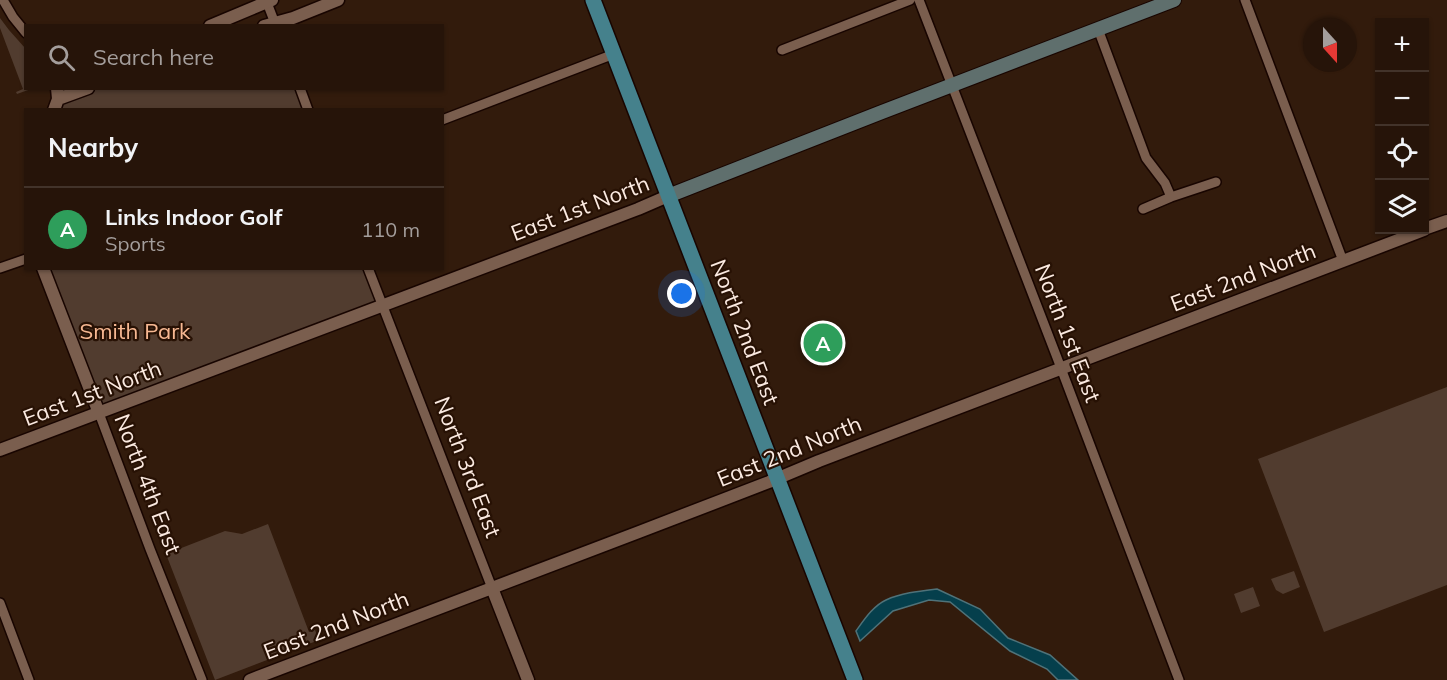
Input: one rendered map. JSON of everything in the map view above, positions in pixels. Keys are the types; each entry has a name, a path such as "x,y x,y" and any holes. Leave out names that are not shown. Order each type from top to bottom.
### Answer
{"main road":[{"name":"North 2nd East","path":"593,0 855,680"},
{"name":"East 1st North","path":"668,196 1174,0"}],"street":[{"path":"3,0 24,30"},
{"path":"215,24 268,1 272,24 338,0"},
{"path":"782,50 910,0"},
{"name":"North 1st East","path":"919,0 1179,680"},
{"path":"1245,0 1343,261"},
{"path":"1098,29 1146,158 1165,183 1171,197"},
{"path":"444,119 614,54"},
{"path":"56,99 82,90"},
{"path":"301,90 307,108"},
{"path":"1143,209 1216,182"},
{"name":"East 1st North","path":"0,450 668,196"},
{"name":"East 2nd North","path":"1429,227 1447,220"},
{"name":"East 2nd North","path":"250,680 1411,234"},
{"path":"0,268 24,260"},
{"name":"North 4th East","path":"44,270 201,680"},
{"name":"North 3rd East","path":"369,270 528,680"},
{"path":"0,603 29,680"}],"green space":[{"path":"0,18 24,47 24,90 28,90 17,94 16,92 23,89 0,28"},
{"path":"85,90 300,90 307,108 57,108 61,100"},
{"name":"Smith Park","path":"43,270 368,270 382,305 99,413"},
{"path":"1447,387 1447,585 1324,632 1258,459"},
{"path":"268,524 309,632 315,630 319,640 215,680 166,554 225,531 242,534"},
{"path":"1294,571 1300,587 1283,594 1276,590 1271,579"},
{"path":"1253,587 1260,606 1241,613 1234,594"}],"water":[{"path":"937,589 980,609 1008,638 1050,655 1078,680 1058,680 1047,669 1010,651 950,602 929,600 893,611 860,641 856,631 881,603 904,594"}],"place":[{"name":"Links Indoor Golf","path":"823,343"}]}
